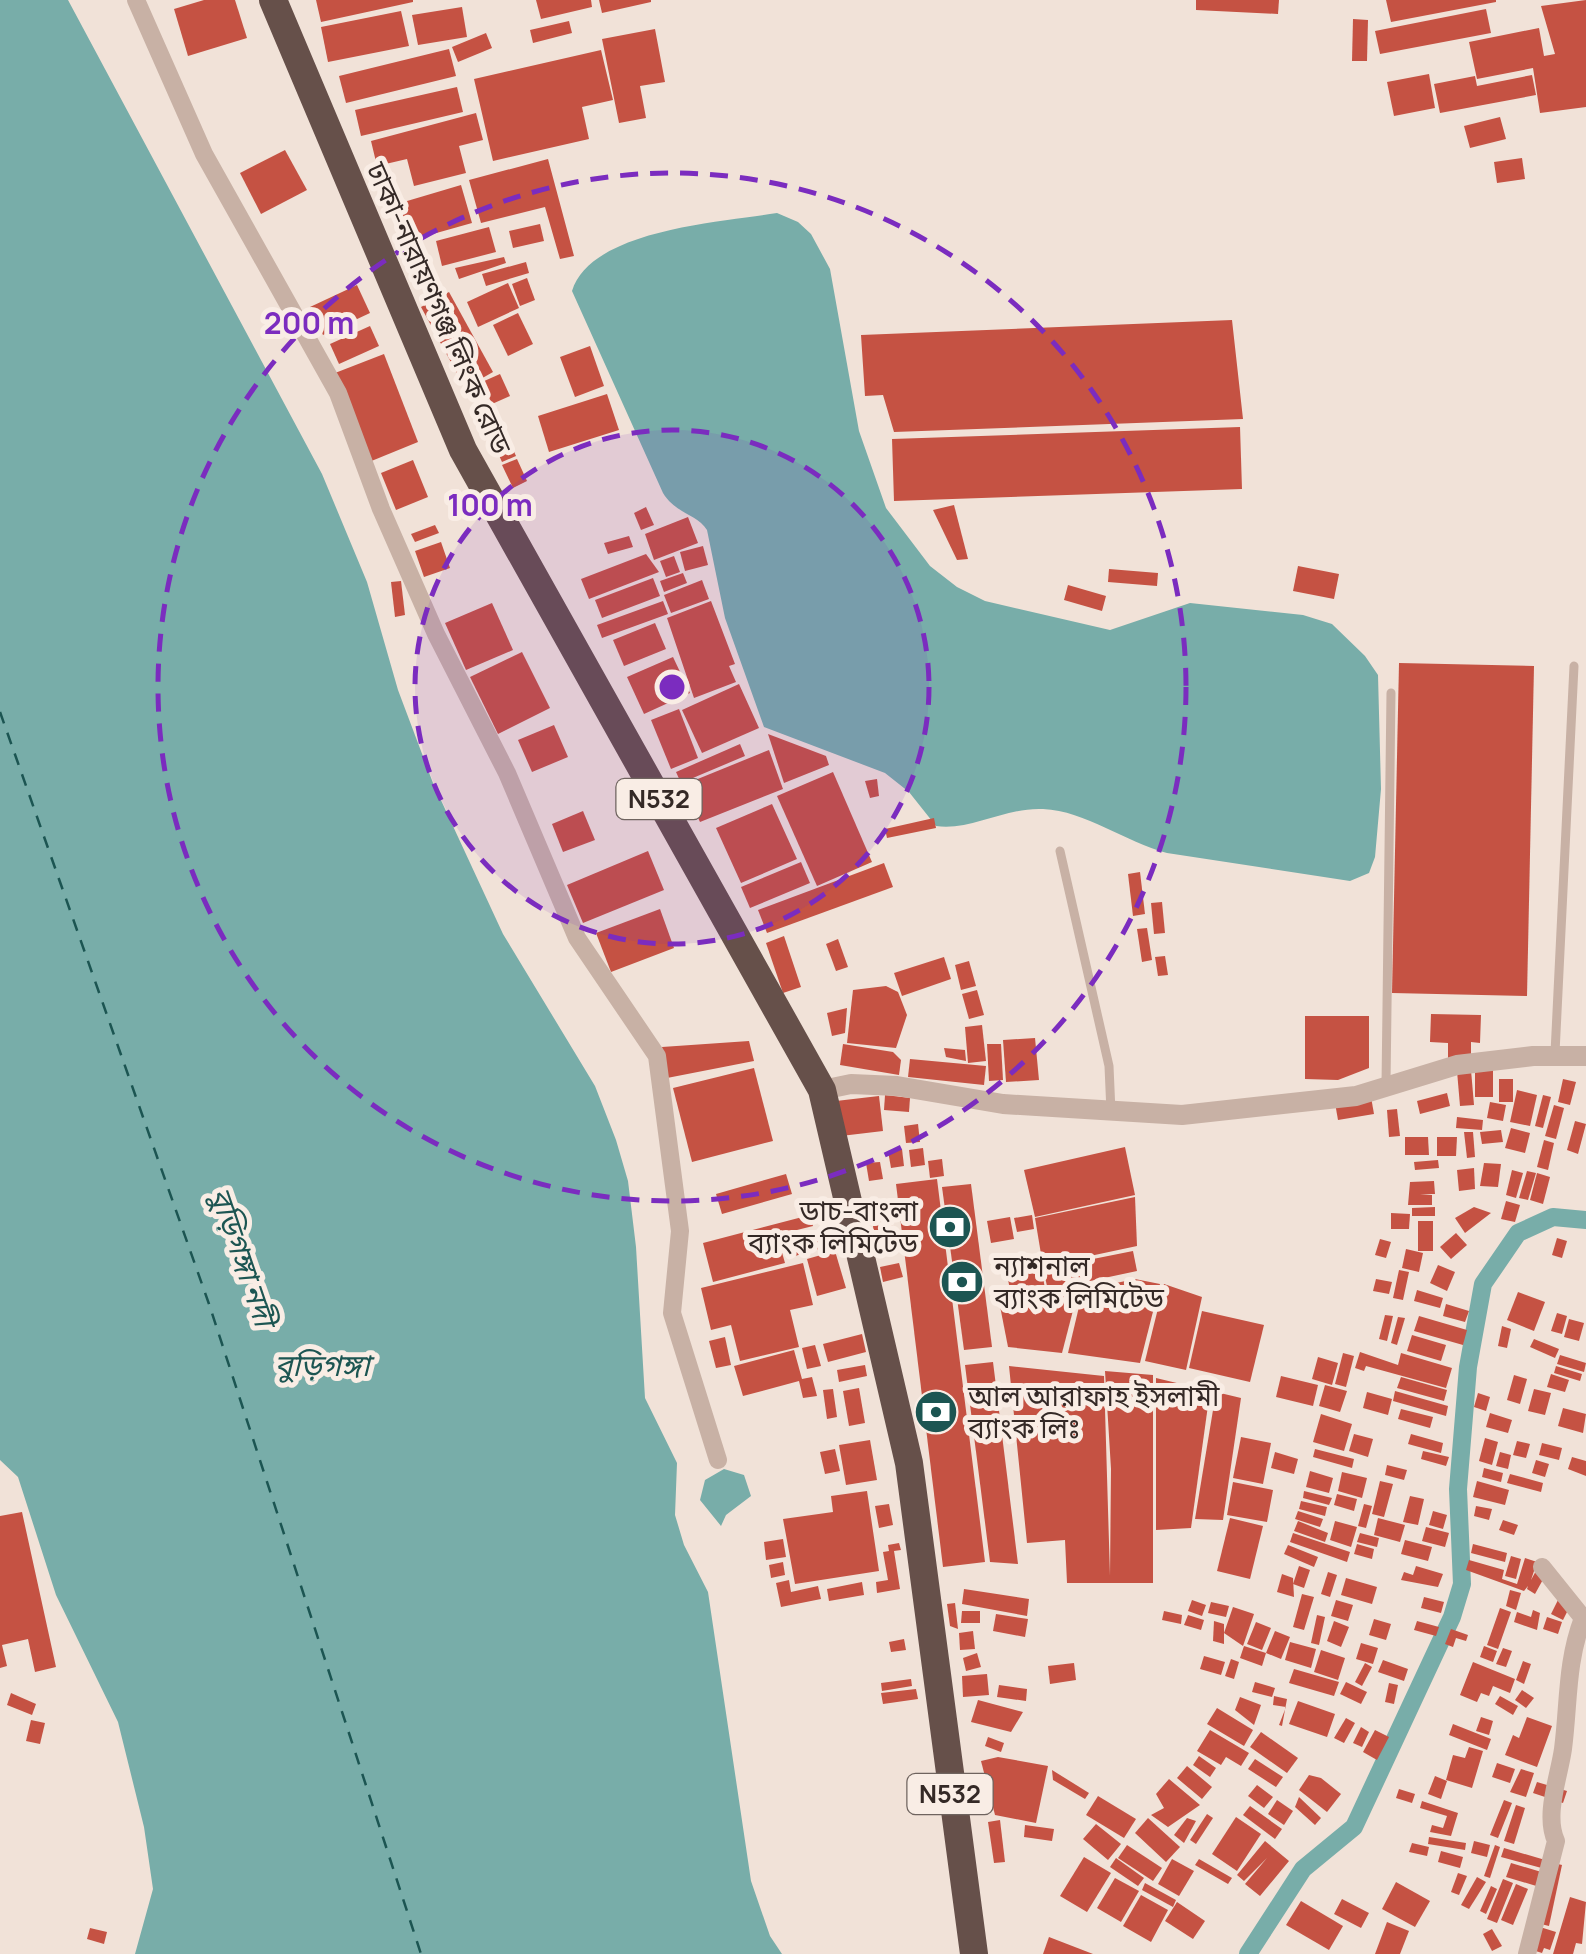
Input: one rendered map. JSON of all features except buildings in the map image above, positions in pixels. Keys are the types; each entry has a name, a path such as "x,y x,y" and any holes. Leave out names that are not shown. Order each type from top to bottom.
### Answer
{"highway":[{"name":"ঢাকা-নারায়ণগঞ্জ লিংক রোড","path":"272,0 462,450 822,1090 909,1462 974,1954"}],"street":[{"path":"136,0 204,154 338,393 381,509 436,634 507,773 577,938 657,1056 680,1231 672,1313 718,1460"},
{"path":"822,1090 850,1084 897,1086 941,1096 1111,1113 1228,1112 1356,1096 1457,1065 1586,1056"},
{"path":"1527,1954 1556,1840 1550,1827 1564,1743 1565,1689 1583,1618 1542,1567"}],"lane":[{"path":"1555,1056 1574,666"},
{"path":"1386,1085 1391,693"},
{"path":"1060,851 1109,1066 1111,1113"}],"water":[{"name":"বুড়িগঙ্গা","path":"0,0 68,0 322,474 367,582 398,690 433,783 503,934 595,1086 628,1181 645,1398 677,1463 675,1515 684,1545 708,1592 751,1881 770,1936 782,1954 135,1954 153,1889 144,1827 118,1722 56,1595 18,1477 0,1460"},
{"path":"777,213 798,222 811,234 830,269 859,431 886,508 930,566 957,587 985,601 1110,630 1190,603 1303,615 1332,624 1365,656 1378,675 1381,789 1375,857 1369,873 1350,881 1167,853 1075,815 1043,809 962,825 936,826 909,792 885,773 764,727 725,618 707,530 663,493 572,291 584,270 604,254 631,241 693,225"},
{"path":"724,1469 744,1475 751,1496 726,1515 721,1526 700,1500 705,1480"}],"waterway":[{"path":"1248,1954 1303,1869 1354,1827 1452,1617 1462,1584 1458,1489 1468,1367 1483,1284 1518,1233 1553,1217 1586,1220"}],"ferry route":[{"path":"0,712 209,1304 421,1954"}],"place":[{"name":"ডাচ-বাংলা ব্যাংক লিমিটেড","path":"950,1227"},
{"name":"ন্যাশনাল ব্যাংক লিমিটেড","path":"962,1282"},
{"name":"আল আরাফাহ ইসলামী ব্যাংক লিঃ","path":"936,1412"}],"water label":[{"name":"বুড়িগঙ্গা নদী","path":"242,1257"}]}
